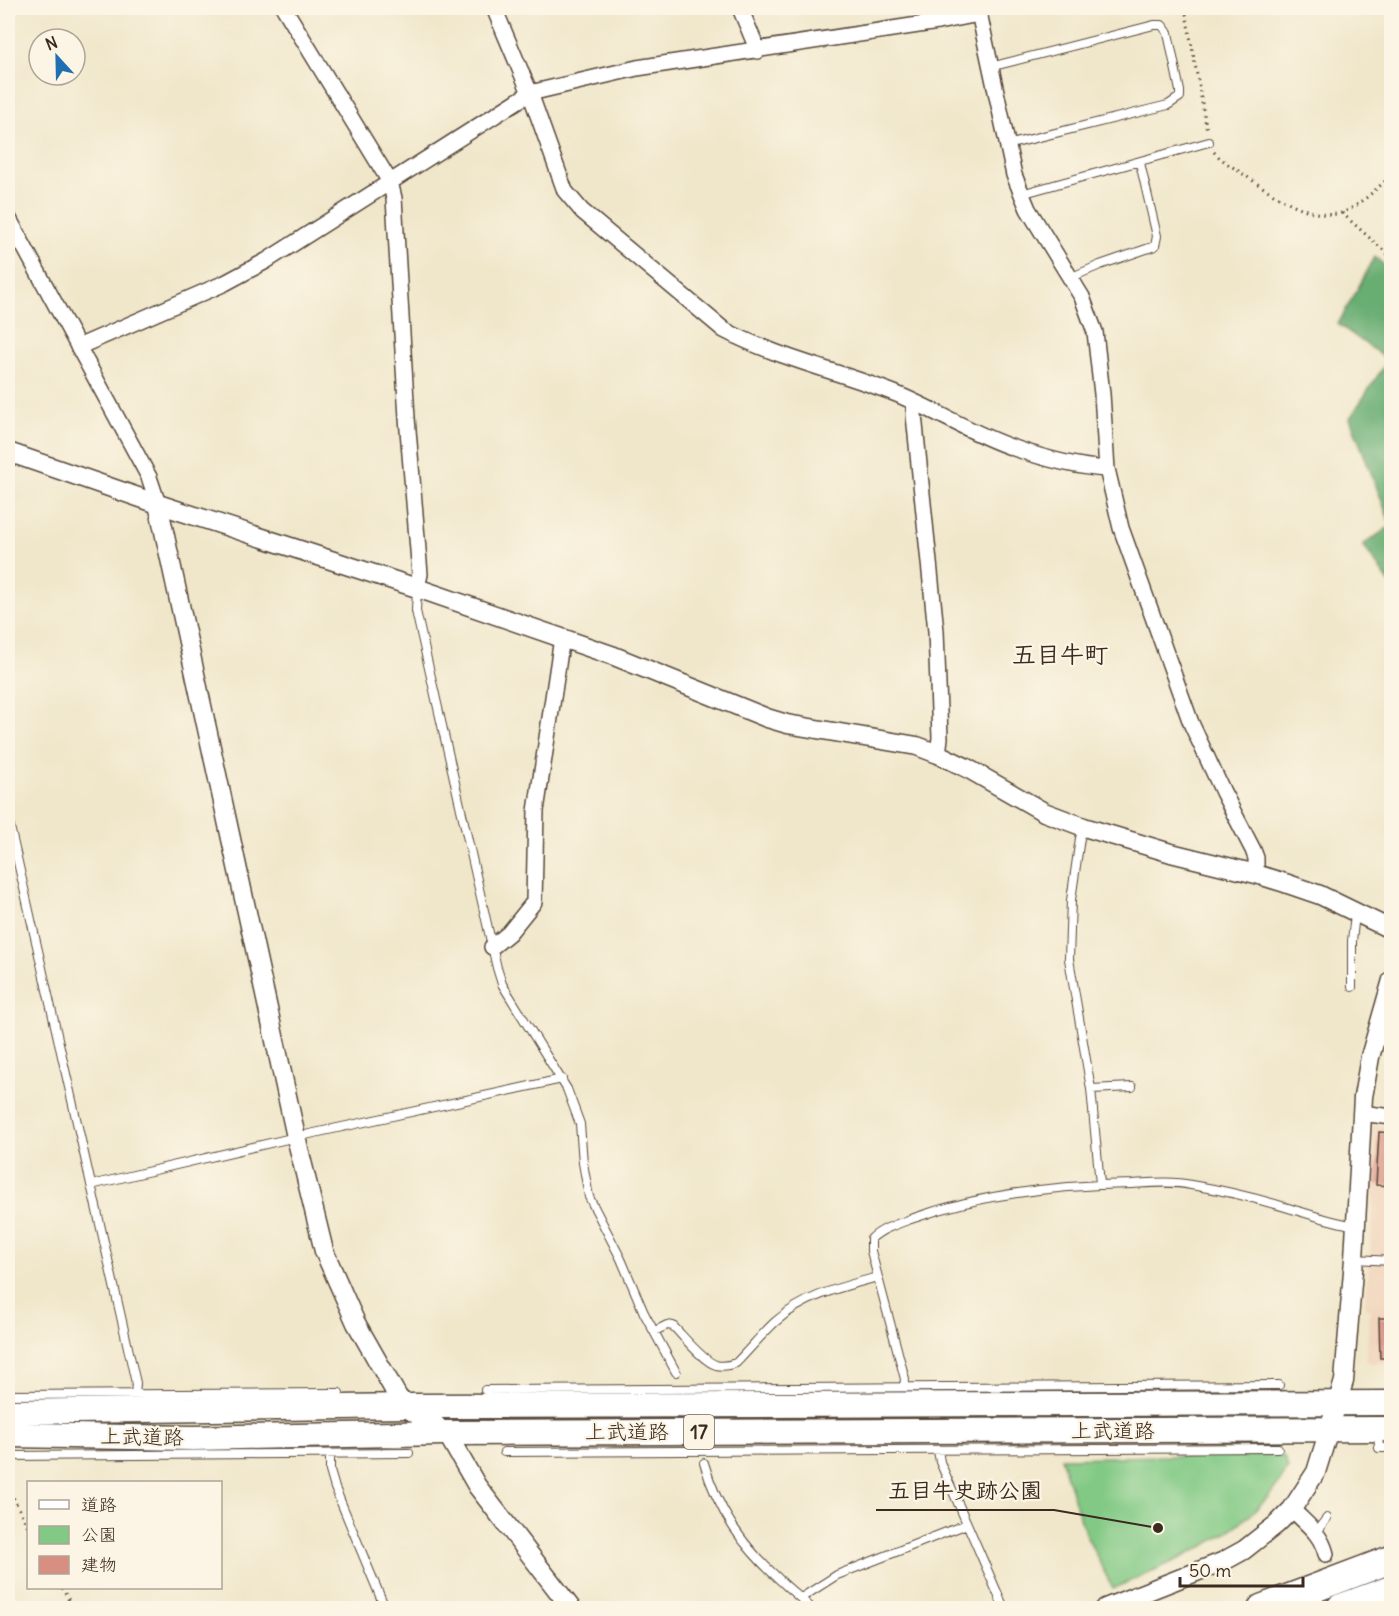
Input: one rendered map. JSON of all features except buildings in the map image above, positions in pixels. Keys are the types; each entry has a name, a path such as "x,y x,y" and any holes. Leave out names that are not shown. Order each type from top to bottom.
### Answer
{"highway":[{"name":"上武道路","path":"8,1412 405,1406 632,1397 1093,1396 1337,1405 1392,1403"},
{"name":"上武道路","path":"8,1436 193,1446 444,1433 734,1442 1159,1439 1328,1430 1387,1435"},
{"path":"1262,1608 1392,1559"},
{"path":"1340,1608 1392,1589"}],"street":[{"path":"284,8 390,182 394,198 407,418 420,574 417,588"},
{"path":"494,8 530,93 565,191 582,211 724,330 745,341 895,394 1013,448 1089,467 1107,469"},
{"path":"740,8 758,51"},
{"path":"78,347 235,278 285,250 530,93 638,68 938,22 978,10 1014,175 1021,194 1042,232 1072,277 1089,313 1098,348 1107,469 1121,528 1174,680 1208,761 1253,850 1256,858 1256,874"},
{"path":"8,217 149,477 158,504 296,1137 324,1251 356,1323 398,1397 405,1406 436,1425 455,1445 477,1486 571,1608"},
{"path":"914,403 936,630 940,738 938,753"},
{"path":"8,452 614,656 767,718 787,724 898,742 938,753 1044,812 1171,854 1256,874 1320,896 1392,930"},
{"path":"492,947 509,933 534,902 536,812 562,638"},
{"path":"1105,1608 1224,1561 1261,1538 1292,1509 1306,1491 1316,1472 1344,1381 1354,1259 1361,1113 1370,1057 1392,980"},
{"path":"1361,1113 1392,1117"},
{"path":"1292,1509 1316,1532 1326,1554"}],"lane":[{"path":"990,67 1154,25 1162,25 1168,33 1180,91 1180,97 1176,101 1168,105 1007,145"},
{"path":"1021,194 1140,163 1209,142"},
{"path":"1072,277 1155,246 1157,236 1140,163"},
{"path":"417,588 416,610 502,984 562,1079 580,1124 589,1197 621,1259 644,1313 676,1372"},
{"path":"8,818 136,1383 135,1394"},
{"path":"1084,827 1080,838 1071,900 1069,959 1090,1089 1100,1184"},
{"path":"1352,987 1352,941 1355,912"},
{"path":"91,1185 296,1137 562,1079"},
{"path":"1090,1089 1132,1087"},
{"path":"904,1386 905,1379 870,1245 871,1239 881,1231 927,1214 976,1200 1044,1190 1100,1184 1190,1184 1285,1207 1340,1224 1356,1226"},
{"path":"1354,1259 1392,1261"},
{"path":"655,1331 667,1325 673,1326 704,1358 715,1365 736,1364 776,1321 800,1305 834,1289 878,1277"},
{"path":"485,1390 632,1397 904,1386 1093,1396 1279,1385"},
{"path":"8,1395 339,1393"},
{"path":"504,1452 734,1442 938,1450 1159,1439 1278,1448"},
{"path":"8,1456 193,1446 330,1454 409,1453"},
{"path":"938,1450 940,1462 1004,1608"},
{"path":"330,1454 330,1471 335,1488 385,1608"},
{"path":"704,1463 713,1491 734,1530 760,1561 811,1608"},
{"path":"1316,1532 1327,1518"},
{"path":"801,1598 837,1575 967,1524"}],"path":[{"path":"1185,8 1209,142 1218,157 1276,197 1293,206 1323,213 1342,213 1392,176"},
{"path":"1342,213 1392,258"},
{"path":"8,1487 27,1525"},
{"path":"63,1589 73,1608"}],"shaded area":[{"path":"1373,1125 1391,1126 1391,1363 1370,1363 1366,1360 1370,1310 1365,1308 1373,1216"}],"green space":[{"path":"1375,257 1391,271 1391,525 1350,418 1388,360 1338,324"},
{"path":"1391,526 1391,585 1363,545"},
{"path":"1279,1454 1284,1457 1288,1468 1273,1491 1255,1511 1211,1542 1113,1589 1085,1533 1061,1458"}],"tunnel":[{"path":"1322,1608 1326,1554"}],"place":[{"name":"五目牛史跡公園","path":"1158,1528"}],"district":[{"name":"五目牛町","path":"1060,655"}]}
